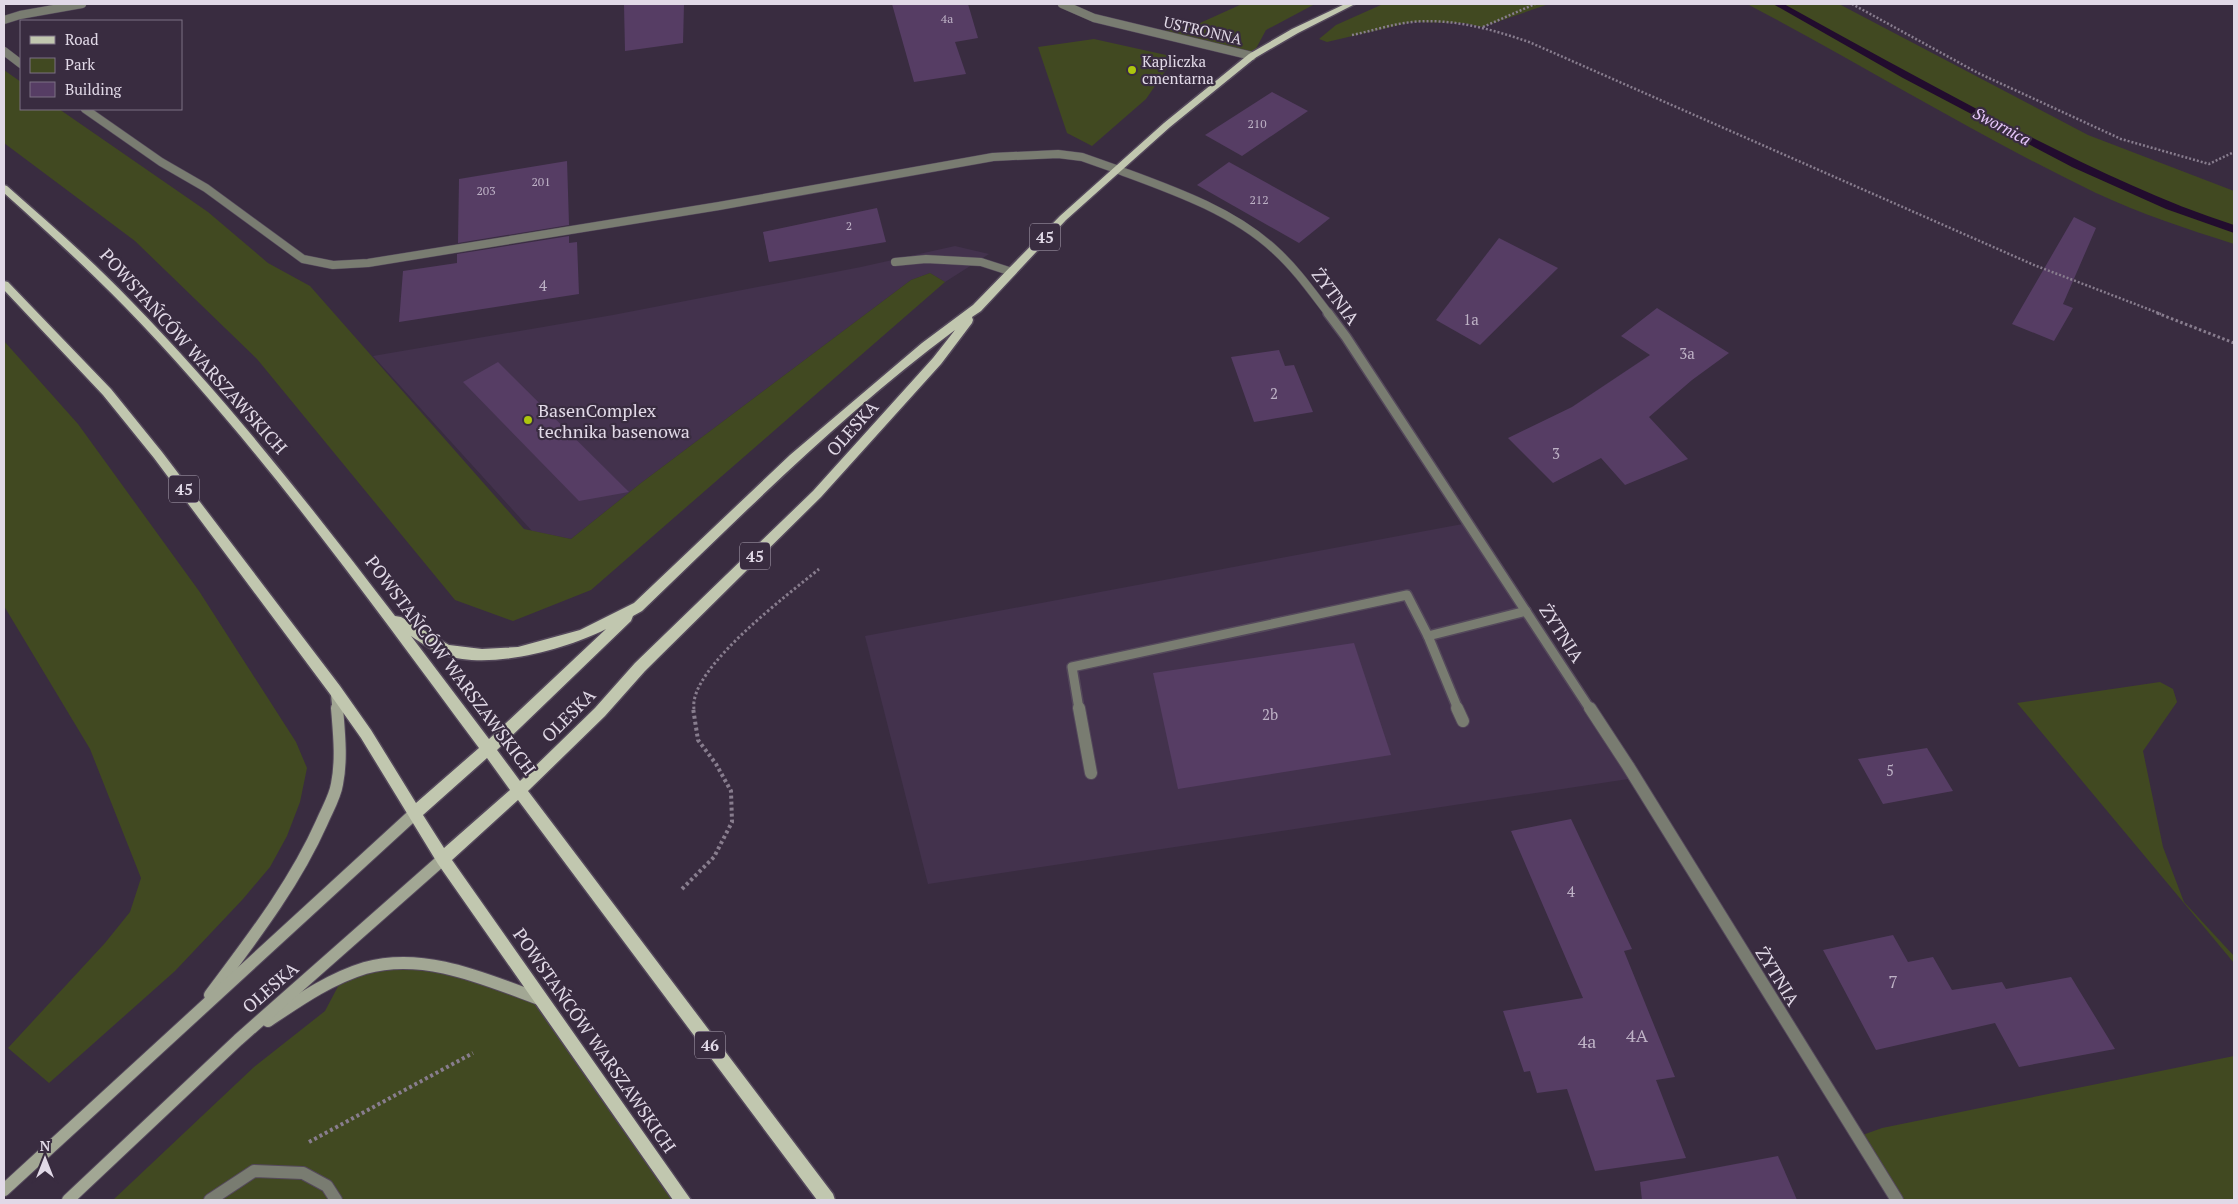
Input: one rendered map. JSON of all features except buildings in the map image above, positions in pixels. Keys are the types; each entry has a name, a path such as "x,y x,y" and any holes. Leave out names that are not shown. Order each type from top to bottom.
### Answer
{"main road":[{"name":"45","path":"388,616 447,650 482,654 518,652 553,644 576,636 638,607 794,458 926,346 977,308 1063,218 1167,125 1252,56 1302,27 1351,4"},
{"name":"POWSTAŃCÓW WARSZAWSKICH","path":"4,188 91,265 160,338 223,407 325,532 827,1200"},
{"name":"POWSTAŃCÓW WARSZAWSKICH","path":"4,284 107,392 158,455 335,690 370,740 443,859 683,1200"},
{"name":"OLESKA","path":"68,1200 238,1040 520,790 600,712 640,667 817,494 937,361 977,308"},
{"name":"OLESKA","path":"4,1190 414,814 488,749 638,607"},
{"path":"196,1014 264,921 301,866 322,823 337,785 339,739 335,690"},
{"path":"238,1040 304,997 343,977 380,965 414,964 460,971 542,1000"}],"street":[{"path":"4,20 20,15 82,4"},
{"name":"USTRONNA","path":"1062,4 1094,18 1252,56"},
{"path":"4,51 20,63"},
{"name":"ŻYTNIA","path":"86,110 160,162 206,188 303,259 333,266 368,263 700,209 993,158 1058,154 1082,158 1162,186 1248,229 1274,248 1290,263 1346,337 1628,766 1897,1200"},
{"path":"895,262 926,259 981,262 1012,272"},
{"path":"1091,772 1072,666 1407,595 1428,636 1463,721"},
{"path":"1428,636 1526,611"},
{"path":"210,1200 254,1171 303,1173 327,1186 336,1200"}],"path":[{"path":"1482,27 1535,4"},
{"path":"1852,4 1978,73 2121,139 2209,164 2234,152"},
{"path":"1345,37 1412,22 1464,23 1545,48 2034,265 2234,343"},
{"path":"682,889 714,857 732,822 731,791 716,764 698,740 694,705 700,682 720,656 748,629 819,569"},
{"path":"307,1143 473,1053"}],"shaded area":[{"path":"955,246 989,254 945,282 930,273 911,280 641,483 571,539 532,531 373,356 613,315 861,267"},
{"path":"1468,523 1635,778 928,884 865,636"}],"green space":[{"path":"1242,4 1315,4 1266,30 1252,56 1154,33 1200,23"},
{"path":"1383,4 1549,4 1482,27 1464,23 1412,22 1327,42 1319,39 1336,25"},
{"path":"1747,4 1839,4 2088,135 2234,191 2234,244 2182,227 2096,193 2008,148"},
{"path":"1094,39 1175,57 1146,99 1092,146 1067,133 1038,47"},
{"path":"4,70 20,81 20,110 60,110 208,212 268,263 310,286 524,529 571,539 641,483 911,280 930,273 945,282 591,590 513,621 455,600 257,359 135,241 4,143"},
{"path":"4,341 78,424 199,591 296,742 307,768 300,802 287,836 270,867 243,899 175,971 49,1083 8,1048 105,943 130,912 141,878 90,749 4,606"},
{"path":"2160,682 2173,689 2177,702 2143,751 2163,847 2184,902 2234,956 2234,963 2017,703"},
{"path":"414,964 542,1000 683,1200 113,1200 254,1067 325,1011 343,977"},
{"path":"2234,1056 2234,1200 1897,1200 1857,1137 1882,1128"}],"waterway":[{"name":"Swornica","path":"1778,4 1907,76 2076,164 2169,206 2234,229"}],"place":[{"name":"Kapliczka cmentarna","path":"1132,70"},
{"name":"BasenComplex technika basenowa","path":"528,420"}]}
